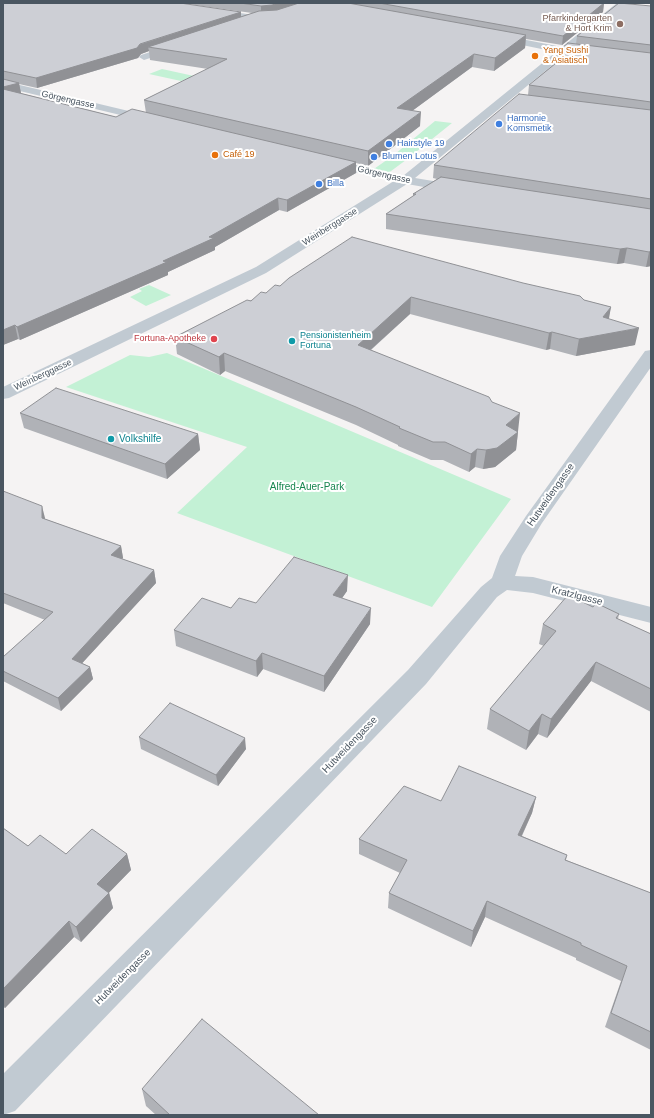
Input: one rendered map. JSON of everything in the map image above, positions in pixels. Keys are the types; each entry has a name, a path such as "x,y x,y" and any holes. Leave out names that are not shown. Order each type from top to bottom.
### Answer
{"street":[{"path":"153,3 261,19"},
{"path":"241,25 261,19 274,18 318,4 332,7"},
{"path":"599,7 622,7"},
{"name":"Weinberggasse","path":"3,394 261,270 405,180 562,50 622,7"},
{"path":"486,36 583,53"},
{"path":"144,57 185,44"},
{"name":"Görgengasse","path":"3,84 169,124"},
{"path":"504,99 519,101"},
{"name":"Görgengasse","path":"319,160 405,180 473,192"},
{"name":"Hutweidengasse","path":"3,1099 418,677 489,592 502,582 511,556 533,521 651,355"},
{"name":"Kratzlgasse","path":"502,582 533,585 651,615"}],"green space":[{"path":"162,69 194,76 181,81 149,74"},
{"path":"435,121 452,123 411,156 395,154"},
{"path":"391,157 406,160 387,174 371,171"},
{"path":"149,285 171,295 146,306 130,297 142,291 139,289"},
{"name":"Alfred-Auer-Park","path":"167,353 511,499 432,607 177,513 247,447 66,387 130,355 149,357"}],"building":[{"path":"3,3 180,3 241,12 140,44 137,48 36,78 3,71"},
{"path":"240,3 279,3 261,6"},
{"path":"299,3 348,3 526,35 495,58 474,54 397,108 421,112 368,151 144,100 227,59 148,47 259,11 277,10"},
{"path":"379,3 604,3 563,36"},
{"path":"619,3 651,6 651,45 577,36"},
{"path":"568,43 651,53 651,102 529,85 561,59 556,53"},
{"path":"3,79 19,83 3,87"},
{"path":"3,89 116,117 132,109 356,162 287,200 278,198 209,237 214,238 163,261 167,262 17,327 15,325 3,330"},
{"path":"519,94 651,110 651,199 434,165"},
{"path":"441,177 651,209 651,251 649,252 627,248 620,249 386,214 416,194 413,194"},
{"path":"352,237 523,283 580,296 584,300 611,307 603,317 639,328 579,339 552,332 549,333 411,297 358,345 489,397 492,402 520,413 506,425 518,432 497,448 486,450 477,449 471,454 445,442 433,442 399,428 400,427 356,407 224,353 219,357 175,337 247,300 251,301 261,292 266,293 275,285 280,286 289,278"},
{"path":"56,388 198,434 165,464 20,413"},
{"path":"3,491 42,506 42,518 121,546 111,555 154,570 72,659 90,667 58,698 3,671 3,657 53,612 3,593"},
{"path":"294,557 348,575 333,595 371,608 324,676 262,653 256,661 174,630 202,598 231,608 239,598 256,603"},
{"path":"568,595 593,607 596,603 619,614 616,618 651,634 651,689 596,662 551,719 542,714 529,731 490,709 556,631 543,624"},
{"path":"170,703 245,738 216,775 139,737"},
{"path":"459,766 536,797 518,835 567,855 565,860 651,893 651,1032 611,1013 627,966 581,945 581,943 487,901 473,931 389,893 407,860 359,839 404,786 441,801"},
{"path":"3,828 28,846 40,835 66,854 92,829 127,854 97,884 109,893 76,927 69,921 3,989"},
{"path":"202,1019 319,1115 170,1115 142,1089"}],"place":[{"name":"Pfarrkindergarten & Hort Krim","path":"620,24"},
{"name":"Yang Sushi & Asiatisch","path":"535,56"},
{"name":"Harmonie Komsmetik","path":"499,124"},
{"name":"Hairstyle 19","path":"389,144"},
{"name":"Café 19","path":"215,155"},
{"name":"Blumen Lotus","path":"374,157"},
{"name":"Billa","path":"319,184"},
{"name":"Fortuna-Apotheke","path":"214,339"},
{"name":"Pensionistenheim Fortuna","path":"292,341"},
{"name":"Volkshilfe","path":"111,439"}]}
